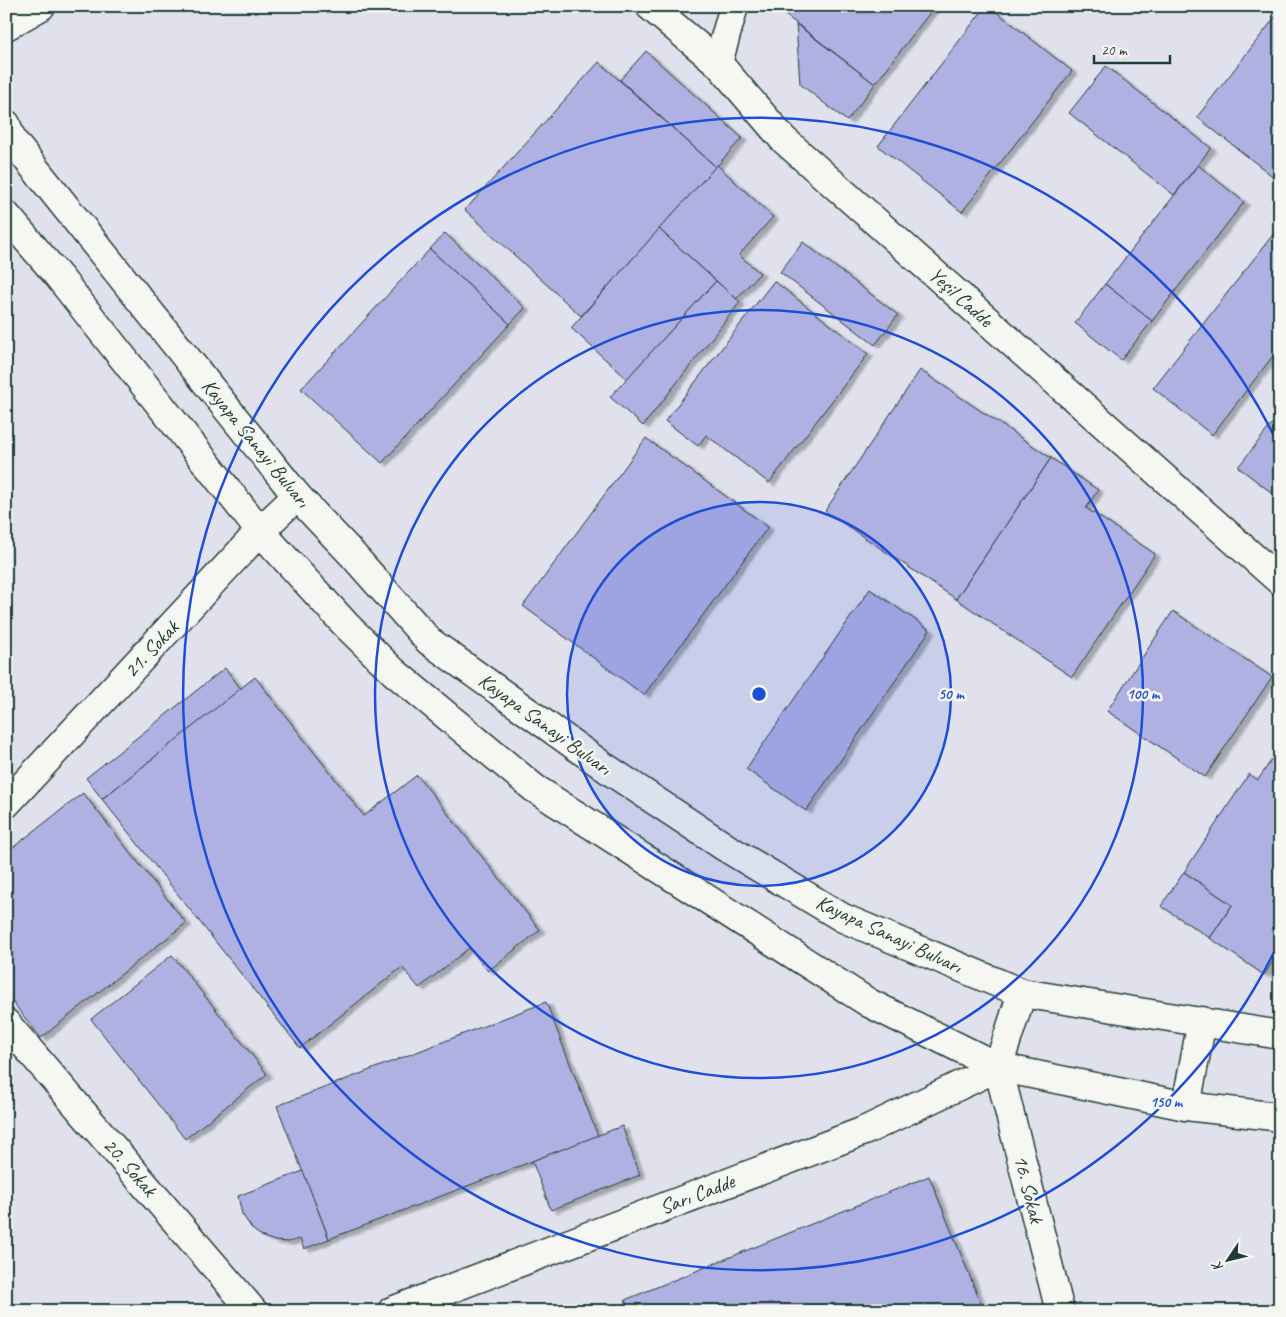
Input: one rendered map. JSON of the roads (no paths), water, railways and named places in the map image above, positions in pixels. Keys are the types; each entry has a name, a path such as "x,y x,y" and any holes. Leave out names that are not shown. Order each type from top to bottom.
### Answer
{"main road":[{"path":"6,26 41,6"},
{"name":"Yeşil Cadde","path":"650,6 718,63 783,139 1280,581"},
{"path":"718,63 734,6"},
{"name":"Kayapa Sanayi Bulvarı","path":"6,124 12,140 297,496 351,553 428,641 606,768 725,847 844,918 1022,993 1280,1035"},
{"path":"6,215 59,277 260,531 346,624 394,672 534,788 869,1003 998,1068 1186,1106 1280,1117"},
{"name":"21. Sokak","path":"6,804 260,531 297,496"},
{"path":"998,1068 1022,993"},
{"path":"1186,1106 1202,1021"},
{"name":"20. Sokak","path":"6,1022 253,1311"},
{"name":"Sarı Cadde","path":"392,1311 864,1131 998,1068"},
{"name":"16. Sokak","path":"998,1068 1060,1311"}]}
